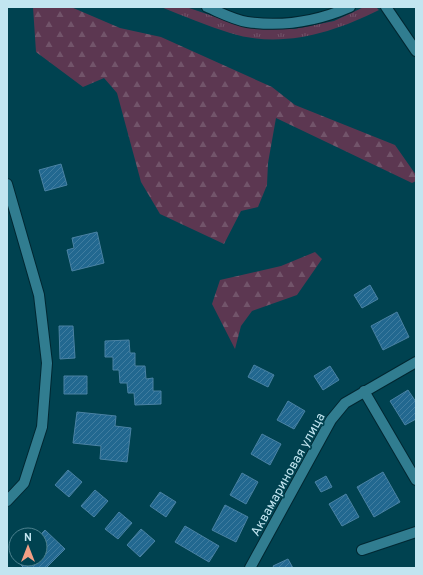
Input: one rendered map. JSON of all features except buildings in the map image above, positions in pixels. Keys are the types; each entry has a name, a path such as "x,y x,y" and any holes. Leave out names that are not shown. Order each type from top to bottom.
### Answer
{"street":[{"path":"207,7 247,22 293,23 330,16 350,7"},
{"path":"386,7 416,51"},
{"path":"7,184 8,194 39,295 47,362 42,426 24,483 7,501"},
{"name":"Аквамариновая улица","path":"250,568 331,420 345,403 416,362"},
{"path":"364,391 416,480"},
{"path":"362,550 416,532"}],"green space":[{"path":"33,7 71,7 120,28 161,37 272,87 295,105 395,145 416,175 416,181 412,183 276,118 268,163 267,185 258,207 241,211 224,244 160,214 141,182 117,93 104,78 83,87 36,52"},
{"path":"161,7 186,7 249,28 294,29 334,21 364,7 376,7 379,10 343,26 325,32 287,39 268,39 249,38 230,33"},
{"path":"315,252 322,259 297,295 252,311 241,326 235,349 212,304 220,280 281,266"}]}
